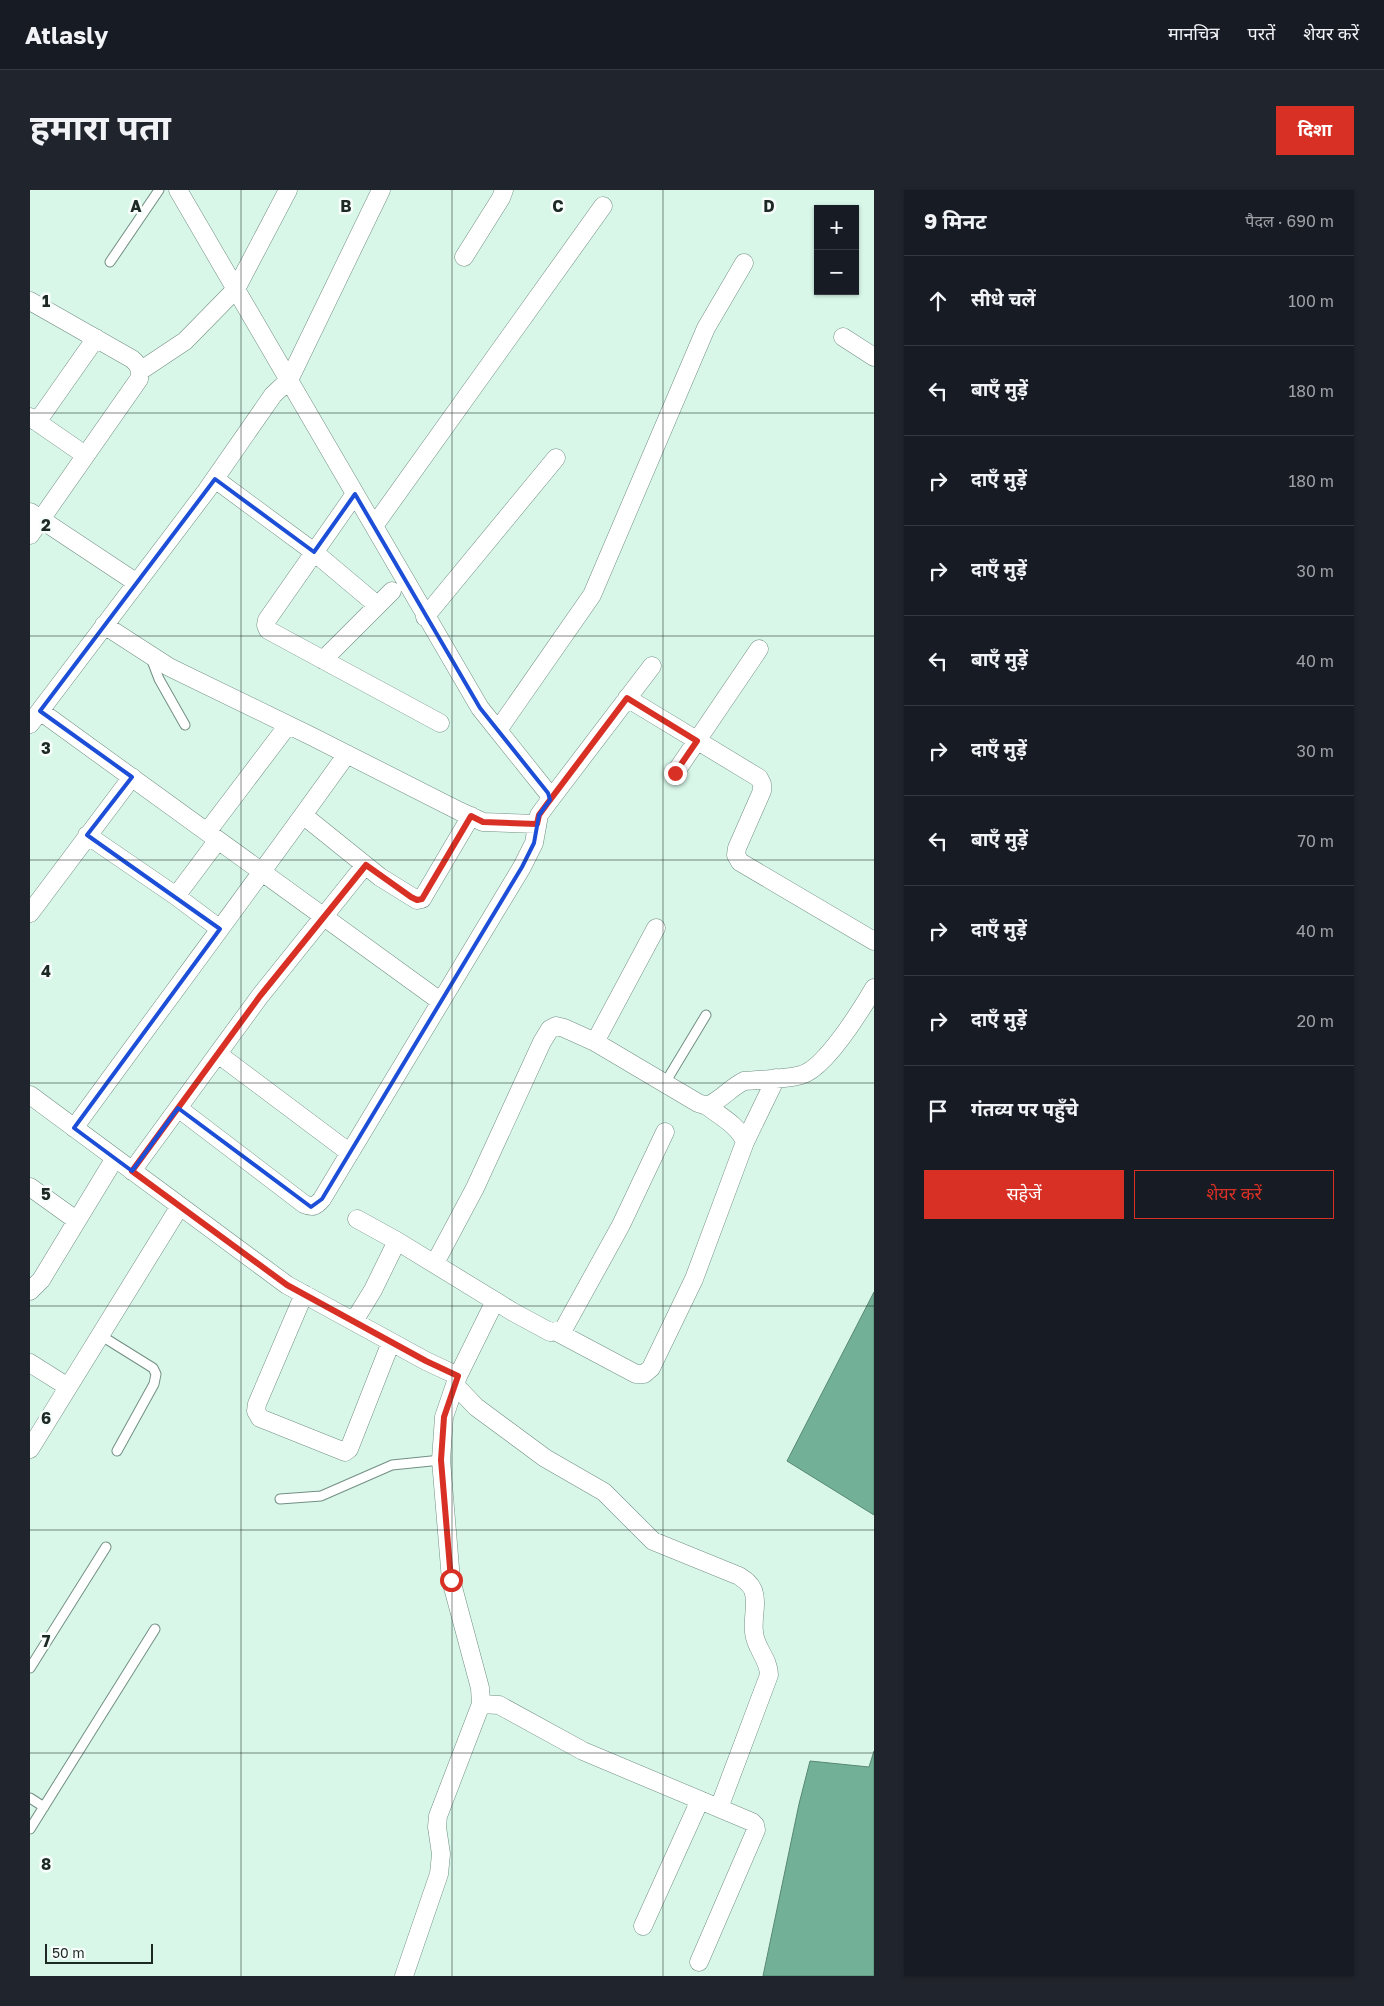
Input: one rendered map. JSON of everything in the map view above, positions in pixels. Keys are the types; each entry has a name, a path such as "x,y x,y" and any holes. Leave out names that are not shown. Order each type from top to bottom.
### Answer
{"street":[{"path":"178,190 480,708 548,793 534,843 522,867 317,1206 311,1207 304,1204 178,1108"},
{"path":"140,371 184,341 236,289 288,190"},
{"path":"381,190 289,380 273,395 215,479 35,718 132,777 440,1001"},
{"path":"464,257 501,198 504,190"},
{"path":"374,526 603,206"},
{"path":"498,730 592,595 706,328 744,263"},
{"path":"30,300 132,359 138,365 140,371 139,379 85,455 35,515 30,534"},
{"path":"843,337 874,357"},
{"path":"85,455 34,420 96,338"},
{"path":"426,617 556,458"},
{"path":"215,479 314,552 377,605"},
{"path":"355,494 267,620 266,625 268,630 440,723"},
{"path":"35,515 137,583"},
{"path":"323,660 392,591"},
{"path":"104,625 169,667 483,822 543,811 652,666"},
{"path":"675,773 759,649"},
{"path":"627,698 759,778 762,784 762,791 737,848 736,856 740,862 874,941"},
{"path":"176,896 213,836 288,725"},
{"path":"74,1128 262,873 347,754"},
{"path":"30,913 132,777"},
{"path":"303,816 366,865 417,900 422,899 471,816"},
{"path":"88,836 176,896 220,930"},
{"path":"132,1171 260,996 366,865"},
{"path":"595,1042 656,928"},
{"path":"707,1106 715,1103 736,1085 744,1082 801,1075 810,1072 822,1062 862,1009 874,988"},
{"path":"435,1263 475,1188 542,1042 550,1029 556,1026 595,1042 698,1103 707,1106 737,1129 742,1134 744,1142"},
{"path":"218,1054 350,1153"},
{"path":"557,1332 636,1374 644,1374 651,1368 694,1280 744,1142 776,1078"},
{"path":"30,1095 287,1285 391,1342 456,1381 476,1407 545,1458 604,1492 653,1541 739,1576 748,1582 753,1590 755,1599 753,1631 769,1668 769,1675 719,1808"},
{"path":"357,1218 435,1263 495,1301 550,1332 557,1332 562,1330 621,1225 665,1132"},
{"path":"30,1292 41,1280 115,1158"},
{"path":"30,1187 76,1220"},
{"path":"30,1449 180,1206"},
{"path":"354,1321 373,1290 397,1241"},
{"path":"304,1294 257,1404 256,1411 260,1418 345,1452 349,1449 391,1342"},
{"path":"404,1976 439,1874 441,1854 437,1827 438,1816 482,1704 480,1688 451,1580 441,1460 444,1417 456,1381 495,1301"},
{"path":"30,1363 68,1386"},
{"path":"482,1704 499,1705 583,1751 752,1822 756,1830 699,1962"},
{"path":"643,1926 700,1800"}],"lane":[{"path":"110,262 160,190"},
{"path":"151,655 158,679 185,725"},
{"path":"665,1083 706,1015"},
{"path":"100,1335 153,1368 156,1374 154,1384 117,1451"},
{"path":"280,1499 320,1496 392,1465 441,1460"},
{"path":"30,1668 106,1547"},
{"path":"30,1829 155,1629"},
{"path":"30,1798 44,1807"}],"highlighted area":[{"path":"215,479 314,552 355,494 480,708 548,793 550,800 539,815 534,843 522,867 322,1199 311,1207 178,1108 132,1171 74,1128 220,929 87,835 132,777 40,711"}],"shaded area":[{"path":"874,1292 874,1515 787,1461"},
{"path":"874,1751 874,1976 763,1976 799,1804 810,1761 869,1767"}],"route":[{"path":"451,1580 441,1460 444,1417 458,1376 426,1361 287,1285 132,1171 260,996 366,865 380,877 411,897 417,900 422,899 471,816 483,822 537,824 539,815 627,698 697,741 675,773"}]}
